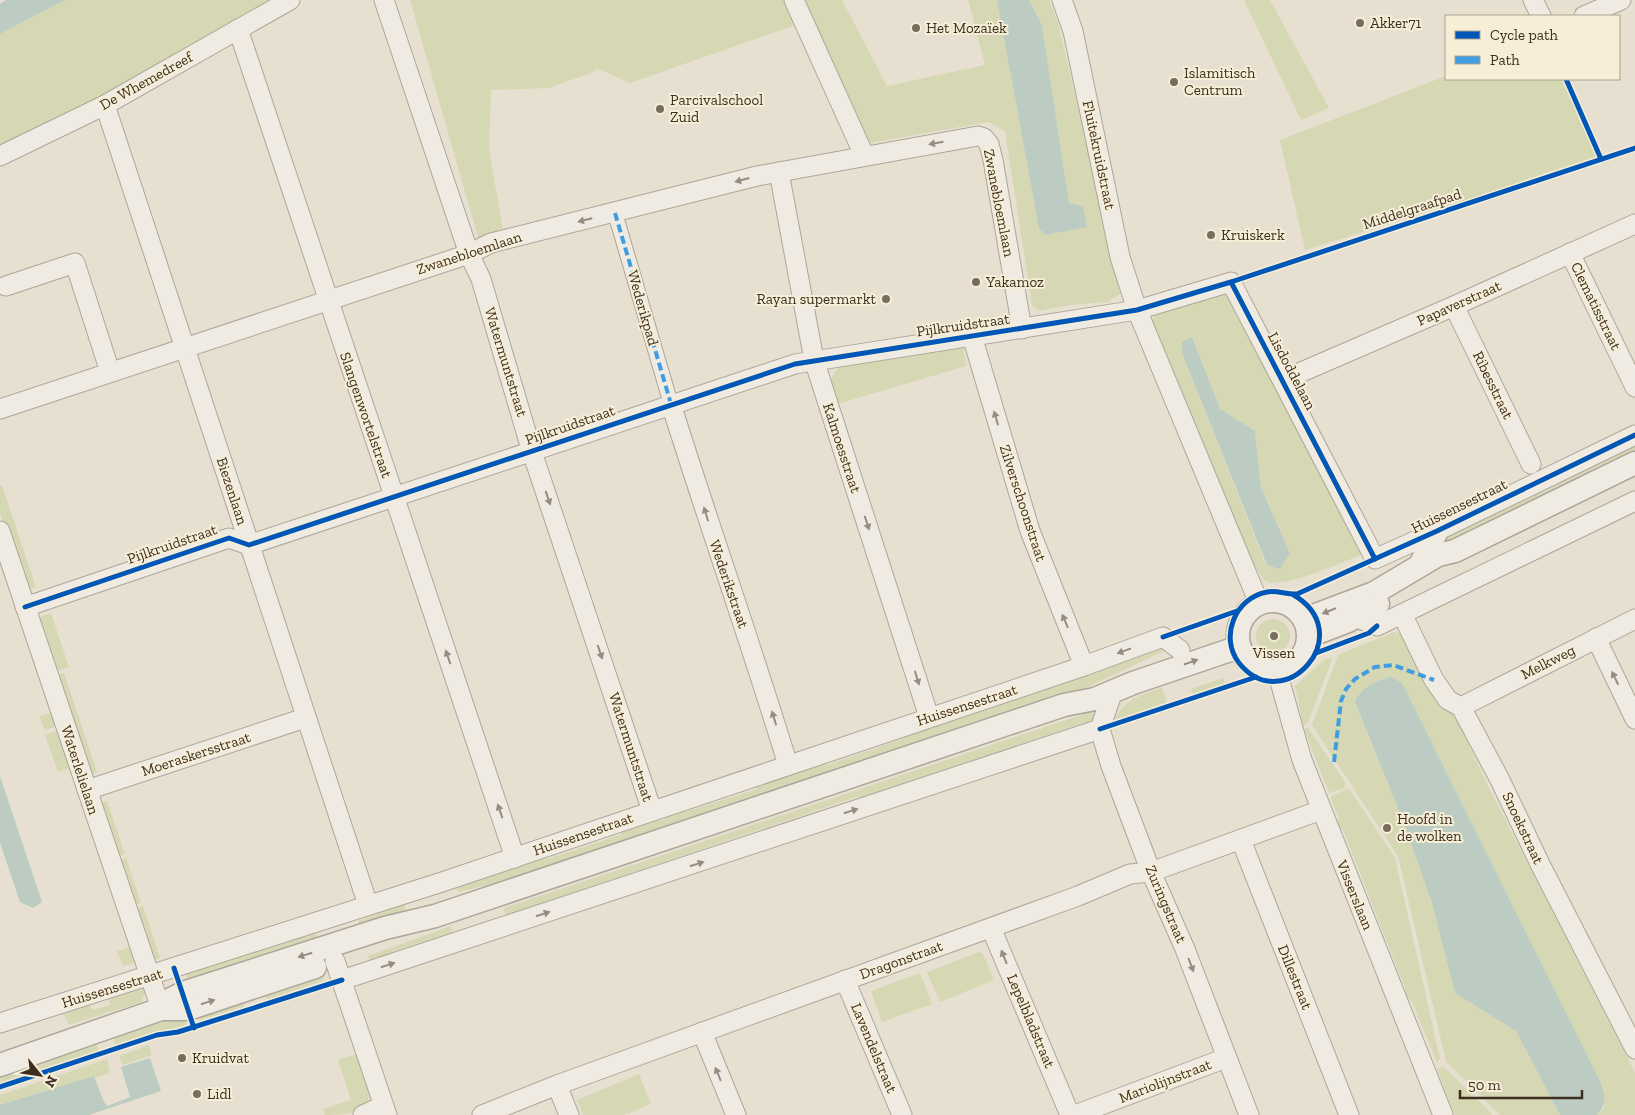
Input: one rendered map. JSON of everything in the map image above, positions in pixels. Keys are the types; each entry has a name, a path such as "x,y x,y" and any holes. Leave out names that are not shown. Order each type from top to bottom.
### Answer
{"street":[{"name":"De Whemedreef","path":"0,156 105,105 290,0"},
{"name":"Watermuntstraat","path":"384,0 469,254 481,279 532,452 652,811"},
{"path":"794,0 864,155"},
{"name":"Fluitekruidstraat","path":"1062,0 1073,31 1120,257 1137,310"},
{"path":"1533,0 1540,15"},
{"path":"1586,15 1621,0"},
{"name":"Slangenwortelstraat","path":"238,29 515,858"},
{"name":"Biezenlaan","path":"105,105 186,346 305,718 368,905"},
{"name":"Zwanebloemlaan","path":"0,409 327,299 469,254 491,243 779,172 963,138 984,138 989,144 1022,329"},
{"name":"Kalmoesstraat","path":"779,172 814,360 929,717"},
{"name":"Wederikpad","path":"614,212 671,404"},
{"name":"Papaverstraat","path":"1283,380 1454,306 1635,224"},
{"name":"Clematisstraat","path":"1570,253 1635,387"},
{"path":"6,286 75,263 110,372"},
{"name":"Lisdoddelaan","path":"1137,310 1231,282 1375,559"},
{"name":"Ribesstraat","path":"1454,306 1531,464"},
{"path":"1137,310 1259,603"},
{"name":"Pijlkruidstraat","path":"25,607 229,538 249,545 795,364 1137,310"},
{"name":"Zilverschoonstraat","path":"972,336 1030,532 1084,666"},
{"name":"Wederikstraat","path":"671,404 788,764"},
{"name":"Huissensestraat","path":"1375,559 1635,435"},
{"path":"1307,627 1374,593 1438,555 1455,551 1635,463"},
{"path":"1355,617 1377,626 1635,501"},
{"path":"1420,565 1437,531"},
{"name":"Waterlelielaan","path":"1,538 148,976 161,1009"},
{"path":"1307,627 1355,617 1441,564 1455,551"},
{"path":"1276,600 1285,602 1294,607 1307,627 1303,655 1287,669 1277,671 1265,670 1253,666 1244,657 1239,637 1243,617 1259,603 1276,600"},
{"name":"Snoekstraat","path":"1402,614 1434,680 1448,700 1461,707 1500,780 1540,864 1635,1049"},
{"name":"Melkweg","path":"1461,707 1635,619"},
{"name":"Huissensestraat","path":"0,1023 515,858 788,764 1084,666 1163,637 1180,650"},
{"name":"Huissensestraat","path":"336,962 385,928 435,916 1064,705 1180,650 1239,637"},
{"name":"Huissensestraat","path":"1064,705 1095,699 1239,637"},
{"path":"1596,638 1635,719"},
{"name":"Visserslaan","path":"1277,671 1299,751 1321,810 1443,1115"},
{"path":"1100,729 1113,692"},
{"name":"Moeraskersstraat","path":"87,790 305,718"},
{"name":"Huissensestraat","path":"0,1065 161,1009 171,999 183,993 336,962 1100,729"},
{"name":"Zuringstraat","path":"1100,729 1124,802 1151,872 1181,941 1249,1115"},
{"name":"Dragonstraat","path":"482,1115 557,1084 992,928 1130,874 1151,872 1321,810"},
{"name":"Dillestraat","path":"1241,840 1349,1115"},
{"name":"Lepelbladstraat","path":"992,928 1070,1115"},
{"path":"336,962 385,1110 363,1115"},
{"name":"Lavendelstraat","path":"845,980 902,1115"},
{"path":"702,1032 736,1115"},
{"name":"Mariolijnstraat","path":"1075,1115 1226,1058"},
{"path":"557,1084 569,1115"}],"green space":[{"path":"65,0 274,0 104,96 0,148 0,34"},
{"path":"410,0 787,0 798,24 630,83 596,68 596,71 549,88 491,90 489,149 504,237 480,244"},
{"path":"803,0 842,0 887,86 985,65 968,0 997,0 1039,229 1046,235 1087,227 1069,204 1042,25 1029,0 1049,0 1058,23 1120,294 1108,302 1070,305 1038,311 1032,305 1005,131 988,122 864,144"},
{"path":"1244,0 1270,0 1329,108 1301,120"},
{"path":"1445,76 1445,80 1563,80 1600,159 1305,250 1280,140"},
{"path":"1215,294 1229,295 1363,554 1314,574 1285,582 1274,583 1266,581 1255,565 1251,567 1151,322 1159,308","holes":["1192,337 1220,409 1255,431 1261,488 1290,553 1280,568 1266,565 1182,353 1182,342"]},
{"path":"963,347 966,366 837,404 830,385 832,377 839,367"},
{"path":"1635,444 1635,455 1436,551 1439,539"},
{"path":"2,485 36,587 30,589 22,579 0,513 0,486"},
{"path":"51,613 69,667 54,672 37,618"},
{"path":"1273,619 1280,620 1285,624 1289,629 1289,643 1285,648 1280,652 1273,653 1266,652 1261,648 1257,643 1256,636 1257,629 1261,624 1266,620"},
{"path":"1394,632 1404,634 1454,713 1489,788 1635,1073 1635,1115 1597,1115 1604,1108 1601,1083 1402,683 1392,677 1355,703 1402,818 1432,903 1455,993 1516,1031 1560,1115 1500,1115 1446,1061 1398,856 1312,725 1338,655"},
{"path":"1165,647 1168,649 1084,689 532,875 458,892 455,884 540,856 548,859 622,834 626,826 658,816 660,821 664,820 663,814 678,809 685,812 757,789 760,782 821,762 827,765 903,739 907,733"},
{"path":"1333,657 1308,722 1303,726 1295,686 1324,660"},
{"path":"64,673 97,772 90,775 55,675"},
{"path":"1223,678 1225,684 1193,694 1191,689"},
{"path":"1162,688 1167,702 1118,720 1116,718 1124,706 1135,698"},
{"path":"1102,708 1098,721 1088,726 1083,723 862,797 856,797 516,912 512,918 507,920 504,908"},
{"path":"52,713 58,726 45,730 39,716"},
{"path":"1308,728 1345,782 1345,788 1329,793 1304,729"},
{"path":"59,730 70,768 58,772 45,735"},
{"path":"1347,789 1350,790 1395,858 1440,1059 1437,1063 1411,999 1403,996 1406,990 1343,830 1336,825 1339,818 1330,797"},
{"path":"107,801 125,854 116,857 98,803"},
{"path":"126,858 141,903 133,906 117,861"},
{"path":"404,904 405,910 361,931 358,921"},
{"path":"143,906 160,958 151,962 134,910"},
{"path":"451,926 455,936 448,934 393,951 389,959 372,965 368,956"},
{"path":"315,930 319,943 190,987 185,972"},
{"path":"131,947 137,962 123,966 117,951"},
{"path":"979,952 983,954 994,980 940,1002 927,972"},
{"path":"326,973 322,981 269,999 256,991"},
{"path":"920,973 932,1004 882,1022 871,991"},
{"path":"142,987 146,991 141,1002 69,1025 62,1011 89,1002 92,1010 110,1005 108,997"},
{"path":"240,995 244,1007 200,1020 197,1011"},
{"path":"183,1015 186,1025 116,1045 113,1038"},
{"path":"96,1044 99,1051 0,1084 0,1077"},
{"path":"149,1045 152,1055 123,1065 119,1056"},
{"path":"357,1054 369,1092 365,1107 357,1112 325,1115 323,1109 351,1100 338,1060"},
{"path":"107,1059 110,1073 95,1078 94,1076 0,1105 0,1095"},
{"path":"1443,1066 1493,1115 1455,1115 1437,1069"},
{"path":"639,1074 651,1104 624,1115 583,1115 577,1100"}],"shaded area":[{"path":"6,0 65,0 0,34 0,4"},
{"path":"997,0 1029,0 1042,25 1069,203 1083,206 1087,227 1046,235 1039,229"},
{"path":"1192,337 1220,409 1255,431 1261,488 1290,553 1280,569 1267,565 1182,353 1182,342"},
{"path":"1392,677 1402,683 1601,1083 1604,1104 1597,1115 1560,1115 1516,1031 1455,993 1432,903 1402,818 1355,702 1365,688"},
{"path":"0,776 42,902 33,908 20,902 0,843"},
{"path":"150,1058 161,1091 89,1115 0,1115 0,1105 94,1076 107,1106 130,1097 121,1067"}],"marked path":[{"path":"615,213 671,404"},
{"path":"1334,762 1341,701 1346,689 1355,679 1375,667 1393,665 1434,680"}],"cycle path":[{"path":"1566,80 1601,159"},
{"name":"Middelgraafpad","path":"1231,282 1635,148"},
{"path":"25,607 229,538 249,545 795,364 1137,310 1231,282 1375,559"},
{"path":"1292,594 1311,610 1319,629 1317,648 1308,664 1294,676 1276,681 1257,678 1239,663 1233,653 1230,642 1234,620 1246,602 1267,592 1297,594 1437,531 1635,435"},
{"path":"1163,637 1237,611"},
{"path":"1316,653 1369,633 1377,626"},
{"path":"1100,729 1256,677"},
{"path":"174,968 194,1028"},
{"path":"0,1087 157,1035 178,1032 342,980"}],"place":[{"name":"Akker71","path":"1360,23"},
{"name":"Het Mozaïek","path":"916,28"},
{"name":"Islamitisch Centrum","path":"1174,82"},
{"name":"Parcivalschool Zuid","path":"660,109"},
{"name":"Kruiskerk","path":"1211,235"},
{"name":"Yakamoz","path":"976,282"},
{"name":"Rayan supermarkt","path":"886,299"},
{"name":"Vissen","path":"1274,636"},
{"name":"Hoofd in de wolken","path":"1387,828"},
{"name":"Kruidvat","path":"182,1058"},
{"name":"Lidl","path":"197,1094"}]}
